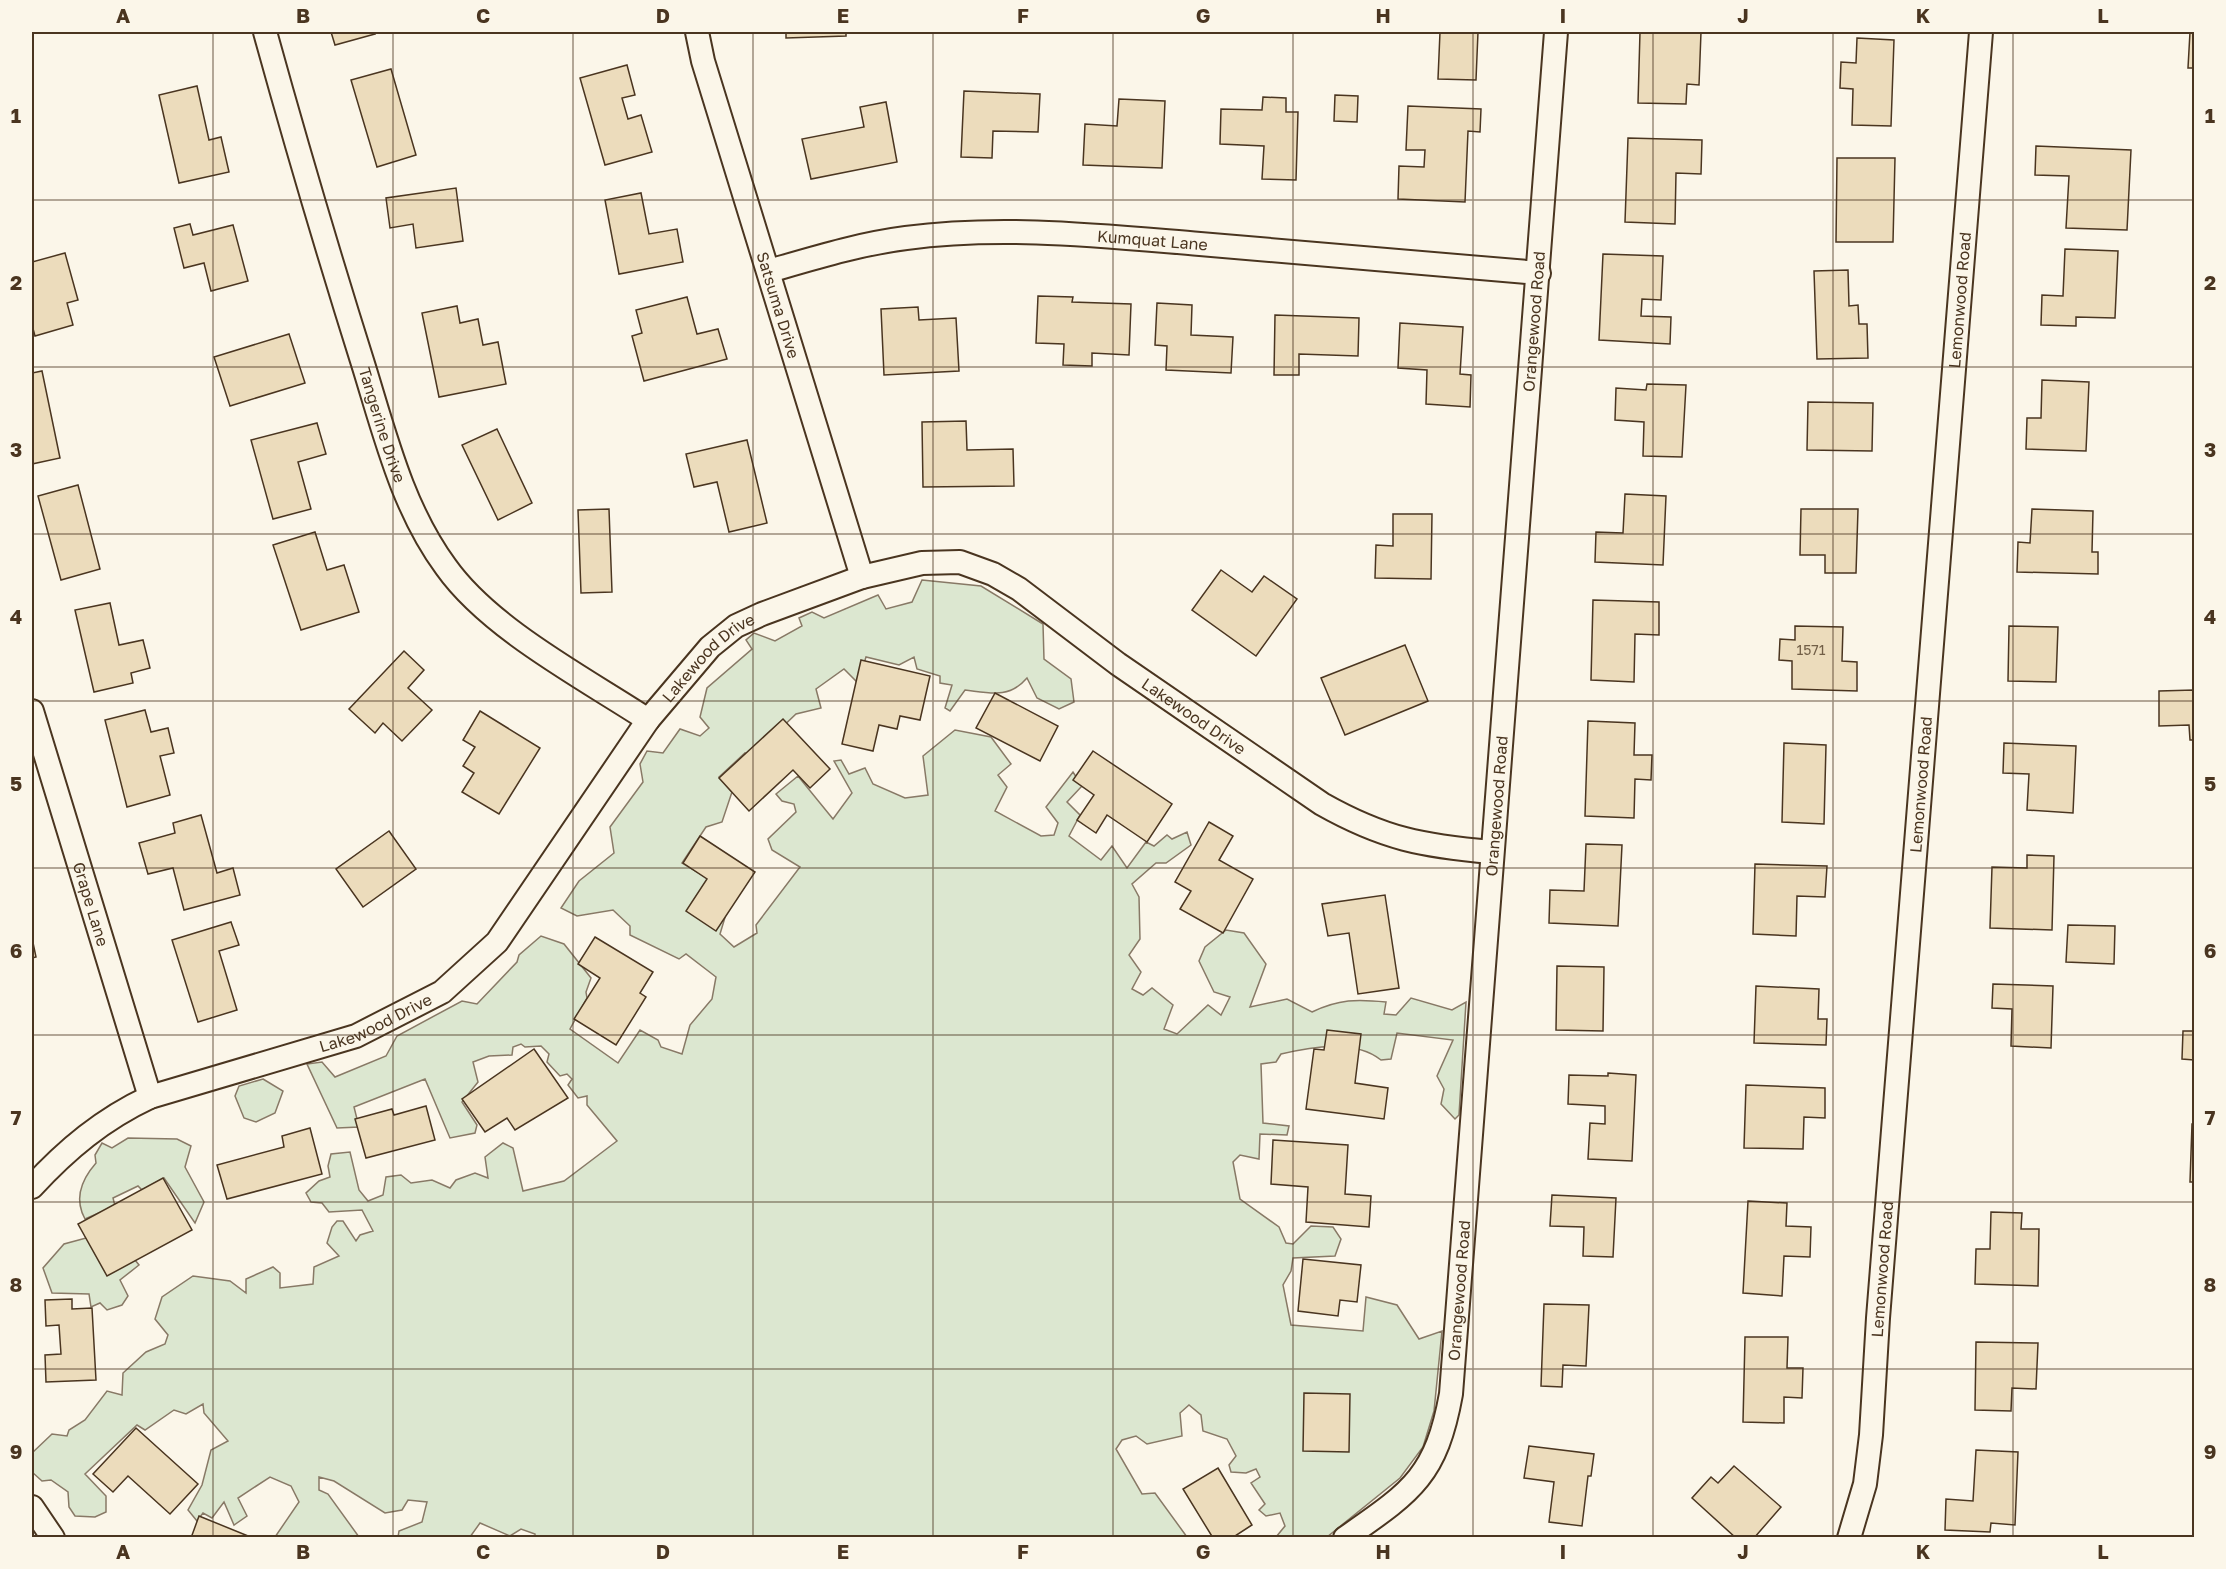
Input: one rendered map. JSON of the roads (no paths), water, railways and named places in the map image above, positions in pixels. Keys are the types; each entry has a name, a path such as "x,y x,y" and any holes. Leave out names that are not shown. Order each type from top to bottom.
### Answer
{"street":[{"name":"Tangerine Drive","path":"265,32 304,172 398,476 423,531 446,568 475,601 500,622 648,720"},
{"name":"Satsuma Drive","path":"698,32 703,61 862,577"},
{"name":"Orangewood Road","path":"1345,1538 1413,1487 1432,1460 1444,1430 1451,1394 1556,32"},
{"name":"Lemonwood Road","path":"1849,1538 1865,1484 1871,1435 1879,1306 1981,32"},
{"name":"Kumquat Lane","path":"769,271 852,247 906,238 979,232 1129,239 1539,273"},
{"name":"Lakewood Drive","path":"32,1187 86,1134 119,1112 150,1097 356,1036 442,992 497,942 648,720 710,647 736,626 762,614 862,577 922,563 960,562 993,574 1019,589 1118,664 1322,804 1353,821 1399,839 1438,848 1492,852"},
{"name":"Grape Lane","path":"32,711 150,1097"},
{"path":"32,1507 53,1538"}]}
